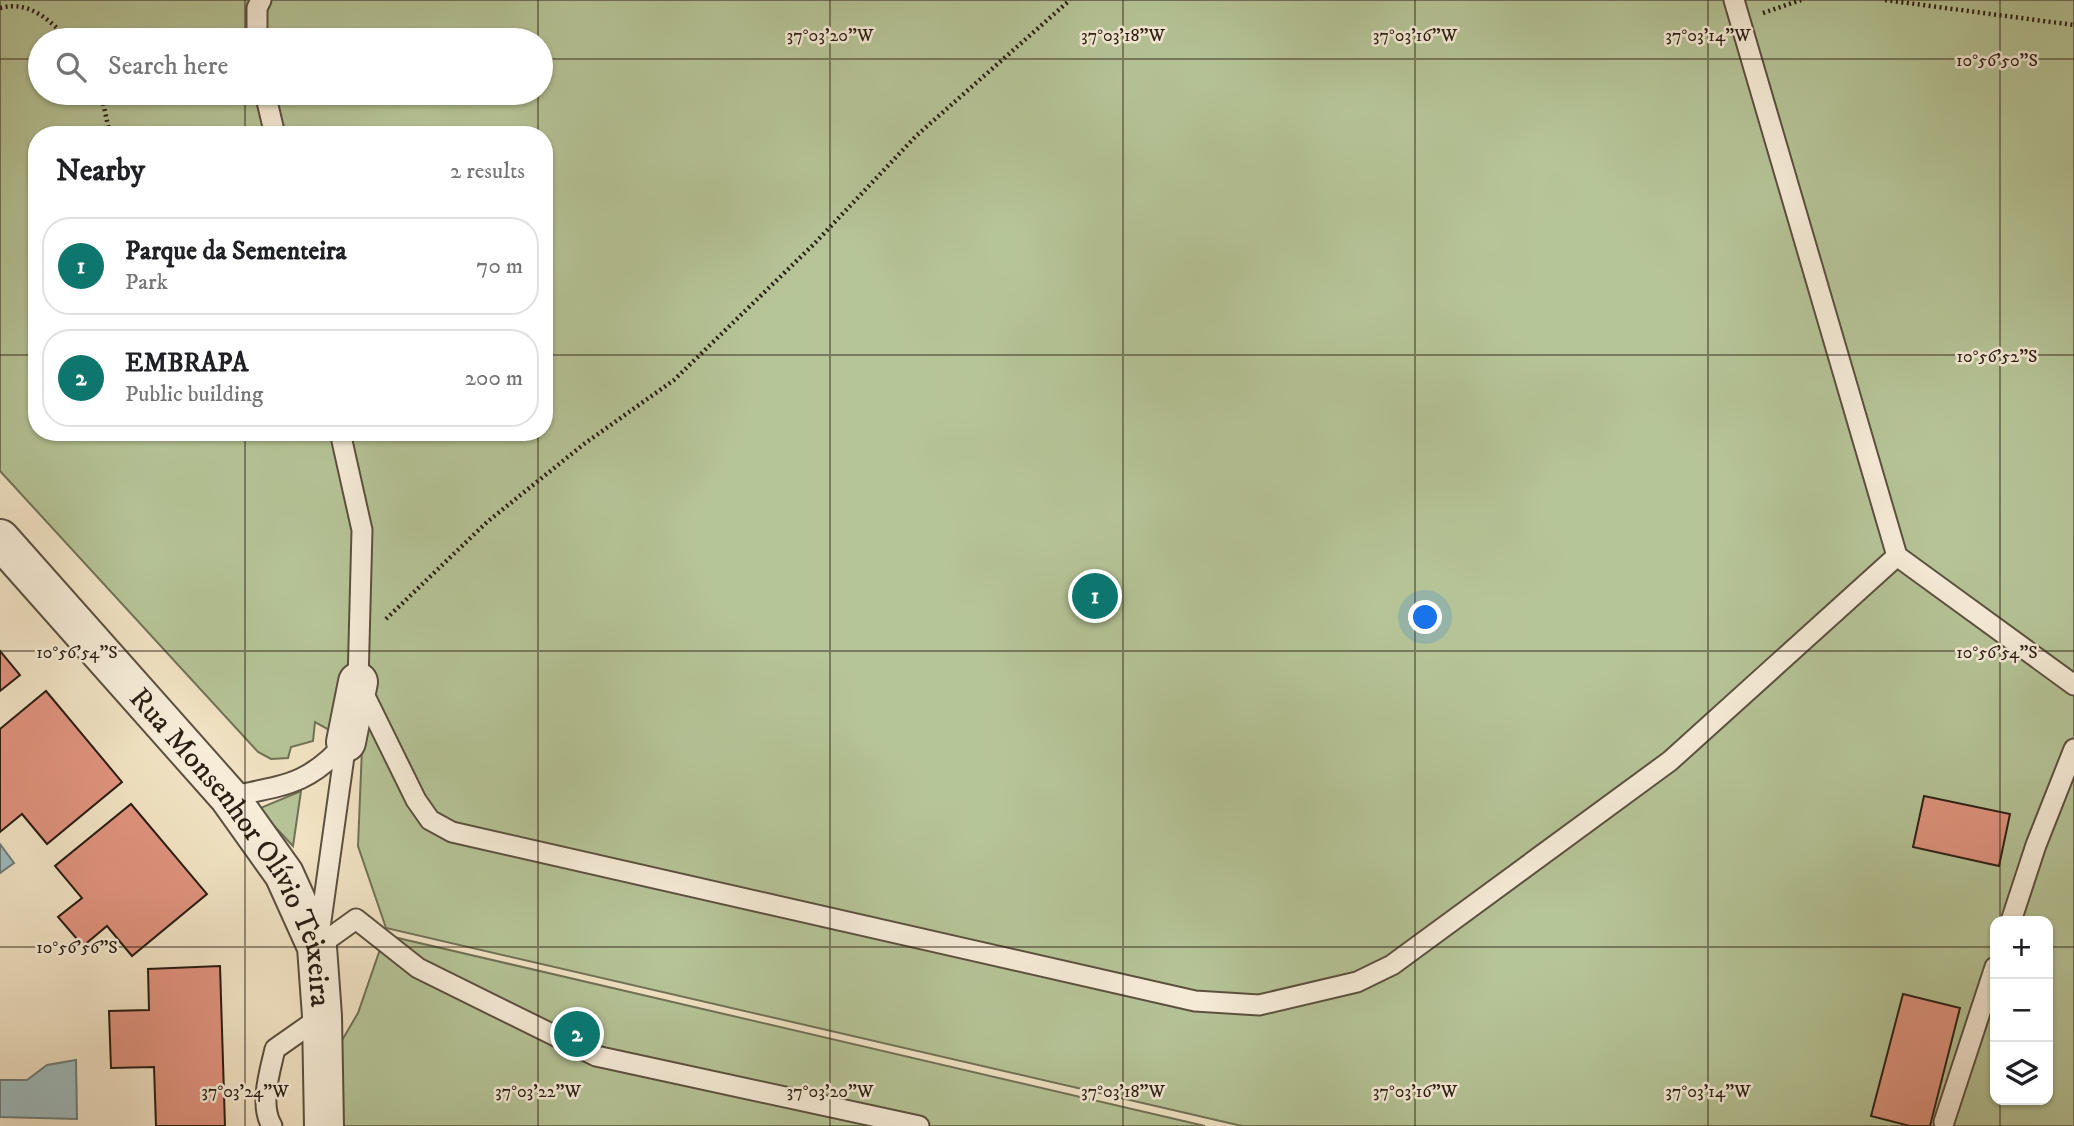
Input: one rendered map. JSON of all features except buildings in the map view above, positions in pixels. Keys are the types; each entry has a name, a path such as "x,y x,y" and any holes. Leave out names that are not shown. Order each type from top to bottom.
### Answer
{"street":[{"name":"Rua Monsenhor Olívio Teixeira","path":"0,539 229,797 284,874 317,947 322,1016 324,1126"},
{"path":"346,742 358,664"}],"lane":[{"path":"257,28 257,8 261,0"},
{"path":"1734,0 1897,556 2074,685"},
{"path":"268,105 273,126"},
{"path":"342,441 362,530 358,664 416,800 430,820 452,832 1195,1001 1259,1006 1357,982 1392,965 1670,761 1897,556"},
{"path":"229,797 287,784 312,775 346,742"},
{"path":"317,947 346,742"},
{"path":"2013,916 2036,845 2074,749"},
{"path":"317,947 356,919 418,968 496,1009 596,1056 919,1126"},
{"path":"1944,1122 1991,979"},
{"path":"272,1126 267,1118 267,1086 275,1049 322,1016"}],"path":[{"path":"358,664 487,522 584,444 674,380 814,244 916,135 1070,0"},
{"path":"1739,21 1801,0"},
{"path":"1885,0 2074,25"},
{"path":"0,8 19,4 37,9 57,28"},
{"path":"104,105 108,126"}],"green space":[{"path":"0,0 2074,0 2074,1126 1242,1126 386,928 358,846 362,748 315,722 313,741 291,747 288,758 271,759 258,752 0,471"},
{"path":"301,791 293,846 258,809"},
{"path":"385,935 1205,1126 337,1126 334,1054 358,1013"}],"water":[{"path":"0,844 14,863 0,873"},
{"path":"76,1060 77,1119 0,1117 0,1080 27,1080 47,1065"}],"place":[{"name":"Parque da Sementeira","path":"1095,596"},
{"name":"EMBRAPA","path":"577,1034"}]}
